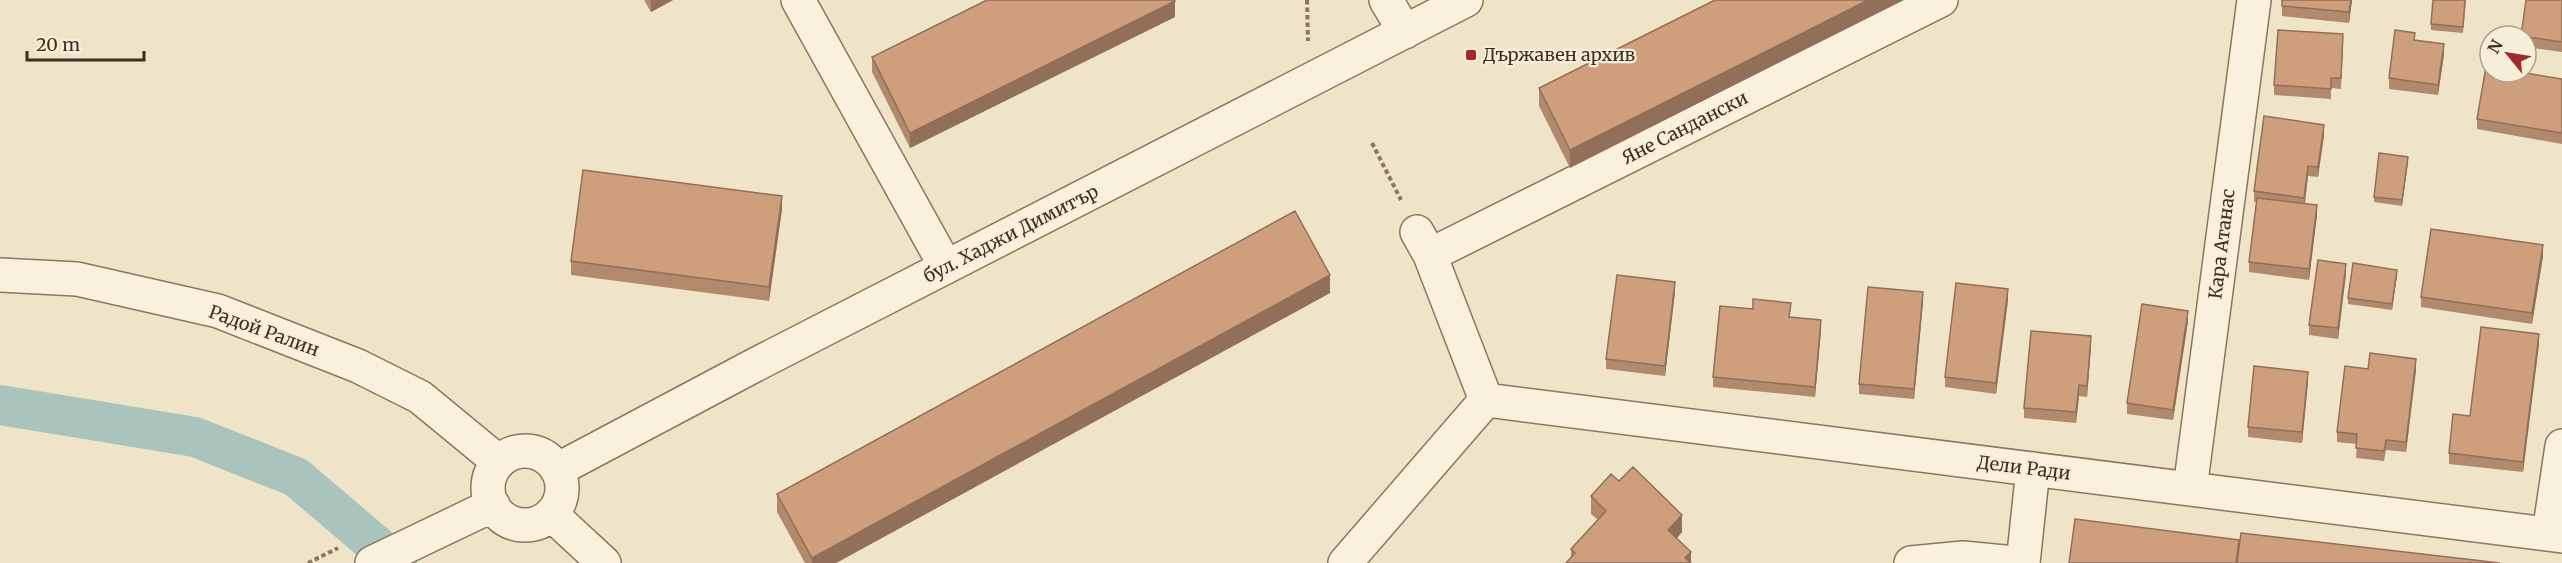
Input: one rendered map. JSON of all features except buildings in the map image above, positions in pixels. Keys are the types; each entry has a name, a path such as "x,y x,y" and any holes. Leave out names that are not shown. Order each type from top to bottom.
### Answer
{"street":[{"path":"798,0 946,267"},
{"path":"1386,0 1405,32"},
{"name":"бул. Хаджи Димитър","path":"557,470 1466,0"},
{"name":"Яне Сандански","path":"1424,244 1941,0"},
{"name":"Кара Атанас","path":"2190,489 2254,0"},
{"path":"1345,563 1486,400 1424,244"},
{"name":"Радой Ралин","path":"0,275 77,279 218,311 358,366 420,398 499,462"},
{"name":"Дели Ради","path":"1486,400 2556,535"},
{"path":"2556,535 2562,446"},
{"path":"525,451 544,457 557,470 562,493 551,514 544,520 525,525 506,520 489,497 489,478 499,462 507,456 525,451"},
{"path":"2023,563 2033,469"},
{"path":"372,563 493,505"},
{"path":"551,514 604,563"},
{"path":"1911,563 1963,558 2014,563"}],"path":[{"path":"1307,0 1308,43"},
{"path":"1372,143 1424,244"}],"waterway":[{"path":"0,405 195,437 296,477 397,563"}],"place":[{"name":"Държавен архив","path":"1471,55"}]}
